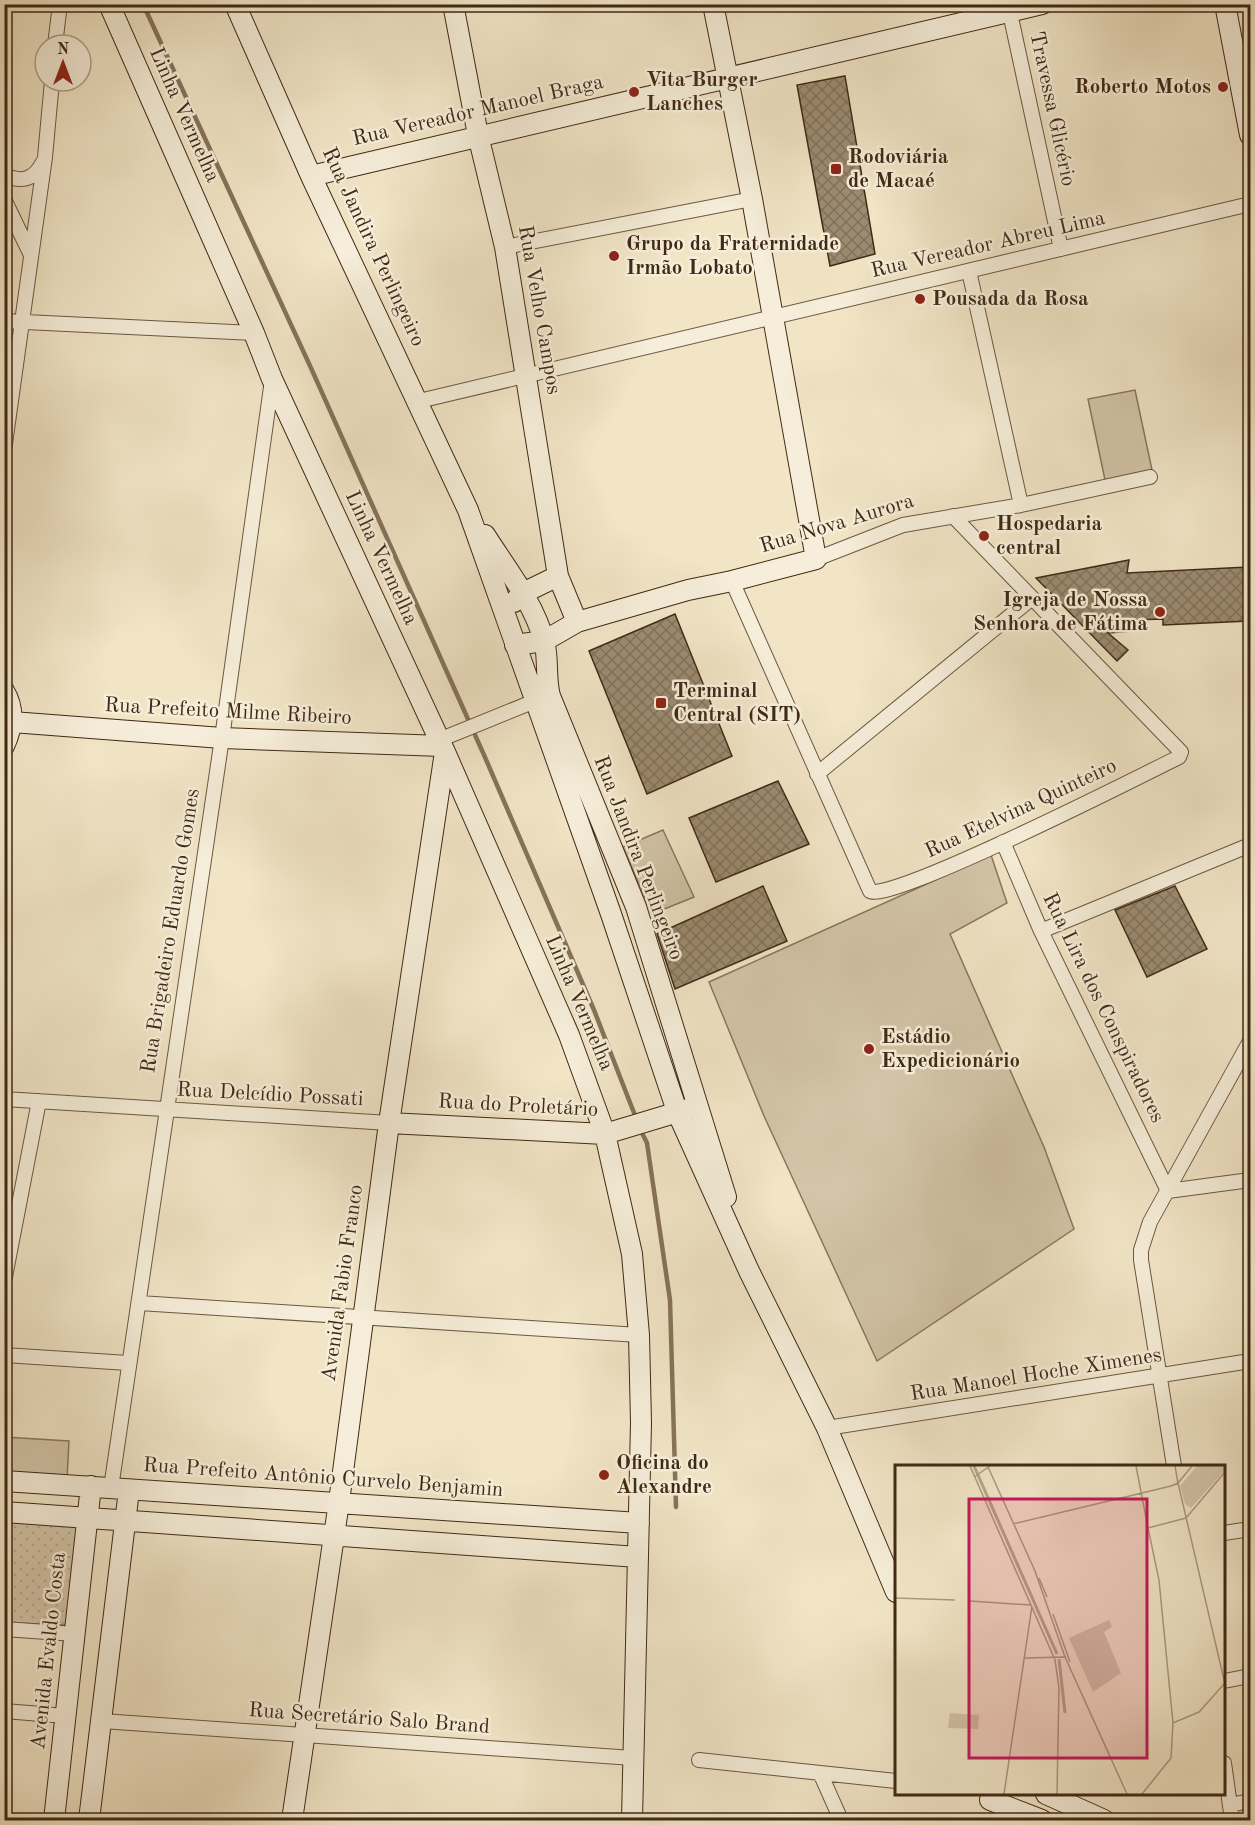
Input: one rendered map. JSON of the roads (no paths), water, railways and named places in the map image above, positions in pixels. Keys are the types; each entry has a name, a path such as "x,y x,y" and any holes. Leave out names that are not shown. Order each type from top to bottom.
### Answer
{"main road":[{"name":"Linha Vermelha","path":"109,4 254,333 272,379 442,746 569,1035 609,1134 632,1254 639,1335 639,1523 632,1821"},
{"name":"Rua Jandira Perlingeiro","path":"236,4 311,176 419,401 468,510 611,914 678,1114 749,1271 827,1428 895,1587"},
{"name":"Rua Velho Campos","path":"453,4 478,135 505,247 558,576 577,622"},
{"path":"713,4 752,199 816,559"},
{"name":"Rua Vereador Manoel Braga","path":"311,176 1042,4"},
{"path":"1225,4 1251,135"},
{"name":"Rua Jandira Perlingeiro","path":"468,510 523,593 544,641 545,675 554,708 636,907 749,1271"},
{"name":"Rua Nova Aurora","path":"544,641 577,622 688,590 816,559"},
{"path":"504,612 523,593 558,576"},
{"path":"515,645 544,641"},
{"path":"4,691 12,709 12,722 4,746"},
{"name":"Rua Prefeito Milme Ribeiro","path":"12,722 222,738 442,746"},
{"name":"Avenida Fabio Franco","path":"292,1821 339,1502 389,1124 437,805 442,746"},
{"path":"437,805 454,802 469,809"},
{"path":"611,914 625,906 636,907"},
{"path":"678,1114 692,1106 696,1097"},
{"name":"Rua do Proletário","path":"389,1124 609,1134 678,1114"},
{"name":"Rua Prefeito Antônio Curvelo Benjamin","path":"4,1481 639,1523"},
{"path":"89,1821 124,1520 110,1488"},
{"name":"Avenida Evaldo Costa","path":"54,1821 88,1518 110,1488"},
{"path":"4,1512 638,1557"},
{"path":"1048,1795 1104,1821"},
{"path":"989,1797 1000,1821"},
{"path":"989,1797 1042,1821"}],"street":[{"path":"56,33 60,4"},
{"name":"Travessa Glicério","path":"1010,13 1061,249"},
{"path":"4,451 45,157 51,93"},
{"path":"4,176 19,181 29,179 38,172 45,157"},
{"path":"4,199 30,254"},
{"path":"505,247 752,199"},
{"name":"Rua Vereador Abreu Lima","path":"419,401 1251,204"},
{"path":"969,271 1022,505"},
{"path":"4,321 254,333"},
{"name":"Rua Brigadeiro Eduardo Gomes","path":"110,1488 222,738 272,379"},
{"name":"Rua Nova Aurora","path":"816,559 903,525 1022,505 1150,477"},
{"path":"732,581 817,774 1032,598 953,516"},
{"name":"Rua Etelvina Quinteiro","path":"817,774 873,893 919,880 1003,843 1179,757 1181,752 1032,598"},
{"path":"442,746 462,730 536,701"},
{"name":"Rua Lira dos Conspiradores","path":"1003,843 1041,931 1168,1191"},
{"path":"1041,931 1251,845"},
{"path":"1174,1465 1158,1377 1141,1250 1150,1222 1251,1041"},
{"name":"Rua Delcídio Possati","path":"4,1099 389,1124"},
{"path":"4,1282 39,1101"},
{"path":"1168,1191 1251,1180"},
{"path":"139,1303 639,1335"},
{"path":"4,1355 128,1363"},
{"name":"Rua Manoel Hoche Ximenes","path":"827,1428 1251,1361"},
{"path":"1225,1533 1251,1529"},
{"path":"4,1629 75,1634"},
{"path":"1225,1681 1251,1676"},
{"path":"4,1711 66,1716"},
{"name":"Rua Secretário Salo Brand","path":"102,1721 633,1758"},
{"path":"699,1760 820,1775 895,1781"},
{"path":"1225,1770 1232,1821"},
{"path":"820,1775 841,1821"},
{"path":"1230,1805 1251,1801"}],"waterway":[{"path":"143,4 311,368 484,755 594,1010 636,1118"},
{"path":"640,1129 647,1143 670,1300 676,1507"}],"place":[{"name":"Roberto Motos","path":"1223,87"},
{"name":"Vita Burger Lanches","path":"634,92"},
{"name":"Rodoviária de Macaé","path":"836,169"},
{"name":"Grupo da Fraternidade Irmão Lobato","path":"614,256"},
{"name":"Pousada da Rosa","path":"920,299"},
{"name":"Hospedaria central","path":"984,536"},
{"name":"Igreja de Nossa Senhora de Fátima","path":"1160,612"},
{"name":"Terminal Central (SIT)","path":"661,703"},
{"name":"Estádio Expedicionário","path":"869,1049"},
{"name":"Oficina do Alexandre","path":"604,1475"}]}
